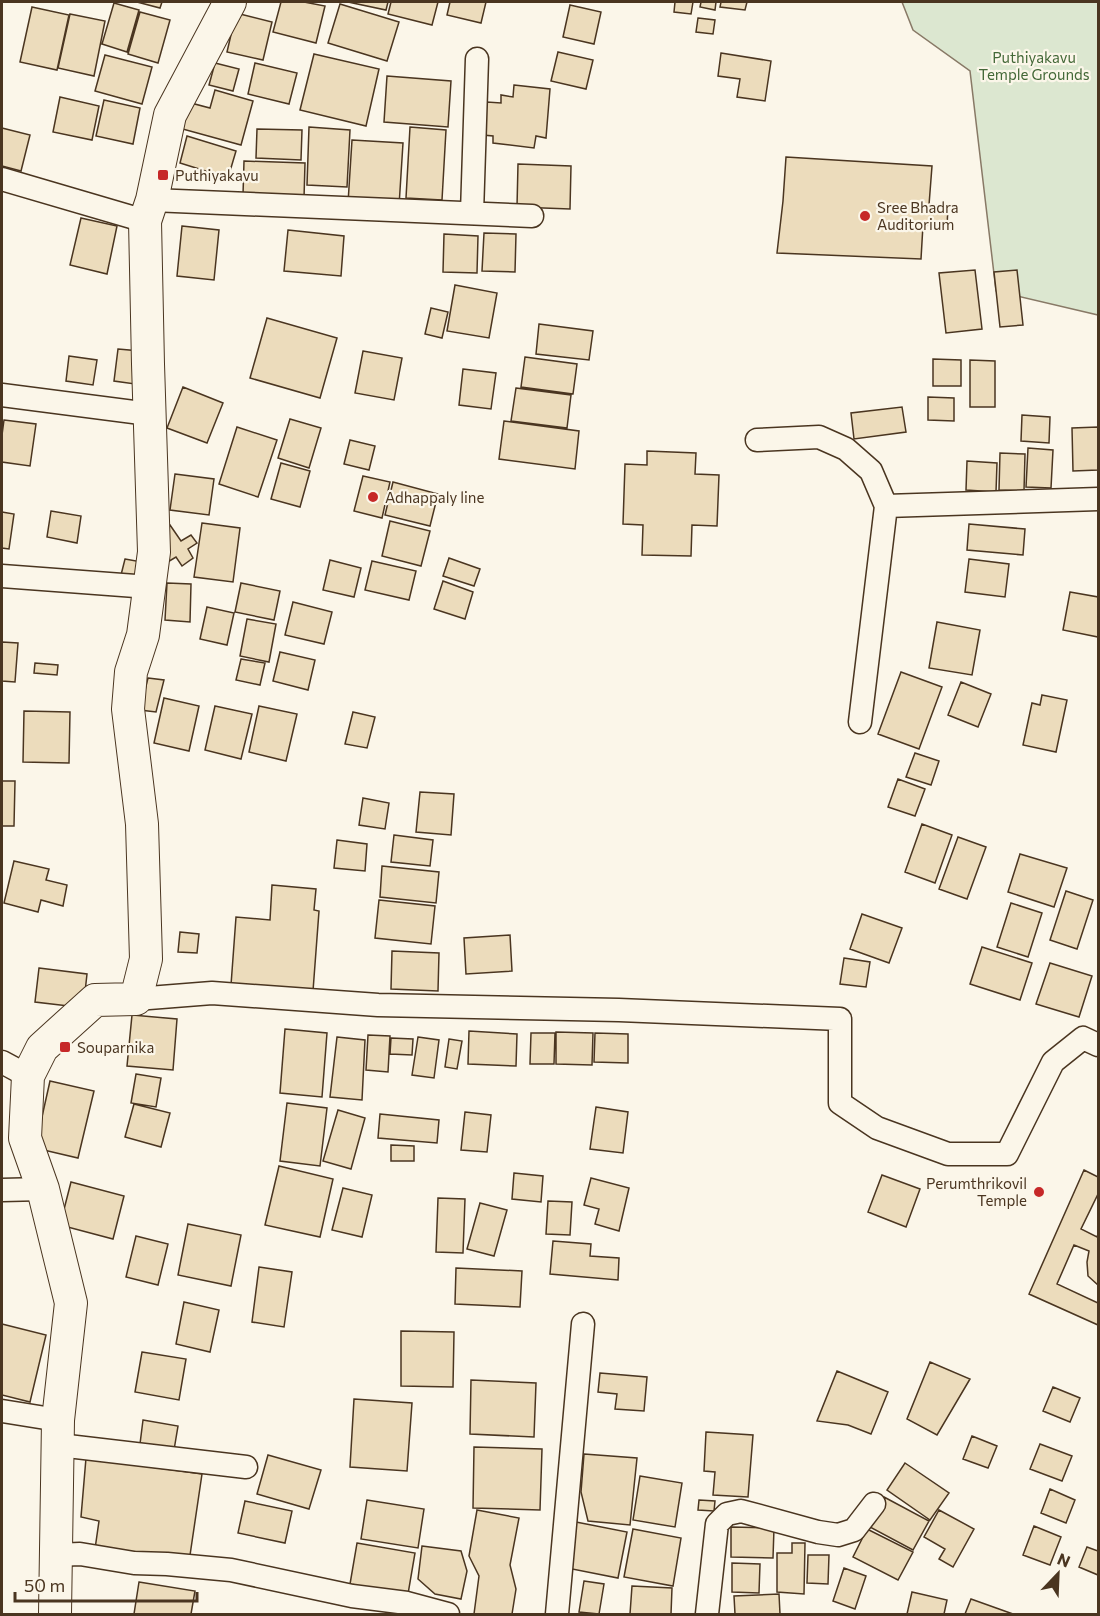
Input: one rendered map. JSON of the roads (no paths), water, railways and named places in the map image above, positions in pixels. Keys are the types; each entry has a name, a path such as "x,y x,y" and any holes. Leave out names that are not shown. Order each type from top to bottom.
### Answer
{"main road":[{"path":"54,1614 58,1432 71,1303 43,1189 25,1138 15,1069 95,1000 136,999 146,959 142,824 128,709 131,672 143,635 154,552 149,414 149,210 170,115 230,2"}],"street":[{"path":"472,213 477,59"},
{"path":"2,179 149,210 472,213 532,216"},
{"path":"2,395 149,414"},
{"path":"757,440 819,437 846,449 871,471 886,506 860,722"},
{"path":"886,506 1098,499"},
{"path":"2,576 149,587"},
{"path":"136,999 212,993 378,1005 619,1010 840,1019 840,1102 877,1128 948,1154 1007,1154 1053,1062 1083,1038 1098,1045"},
{"path":"2,1190 43,1189"},
{"path":"557,1614 583,1324"},
{"path":"2,1411 58,1432 246,1467"},
{"path":"707,1614 717,1524 727,1514 741,1511 818,1532 838,1535 854,1530 874,1504"},
{"path":"56,1555 81,1554 134,1563 231,1570 352,1596 407,1603 448,1614"}],"place":[{"name":"Puthiyakavu","path":"163,175"},
{"name":"Sree Bhadra Auditorium","path":"865,216"},
{"name":"Adhappaly line","path":"373,497"},
{"name":"Souparnika","path":"65,1047"},
{"name":"Perumthrikovil Temple","path":"1039,1192"}],"park label":[{"name":"Puthiyakavu Temple Grounds","path":"1034,66"}]}
